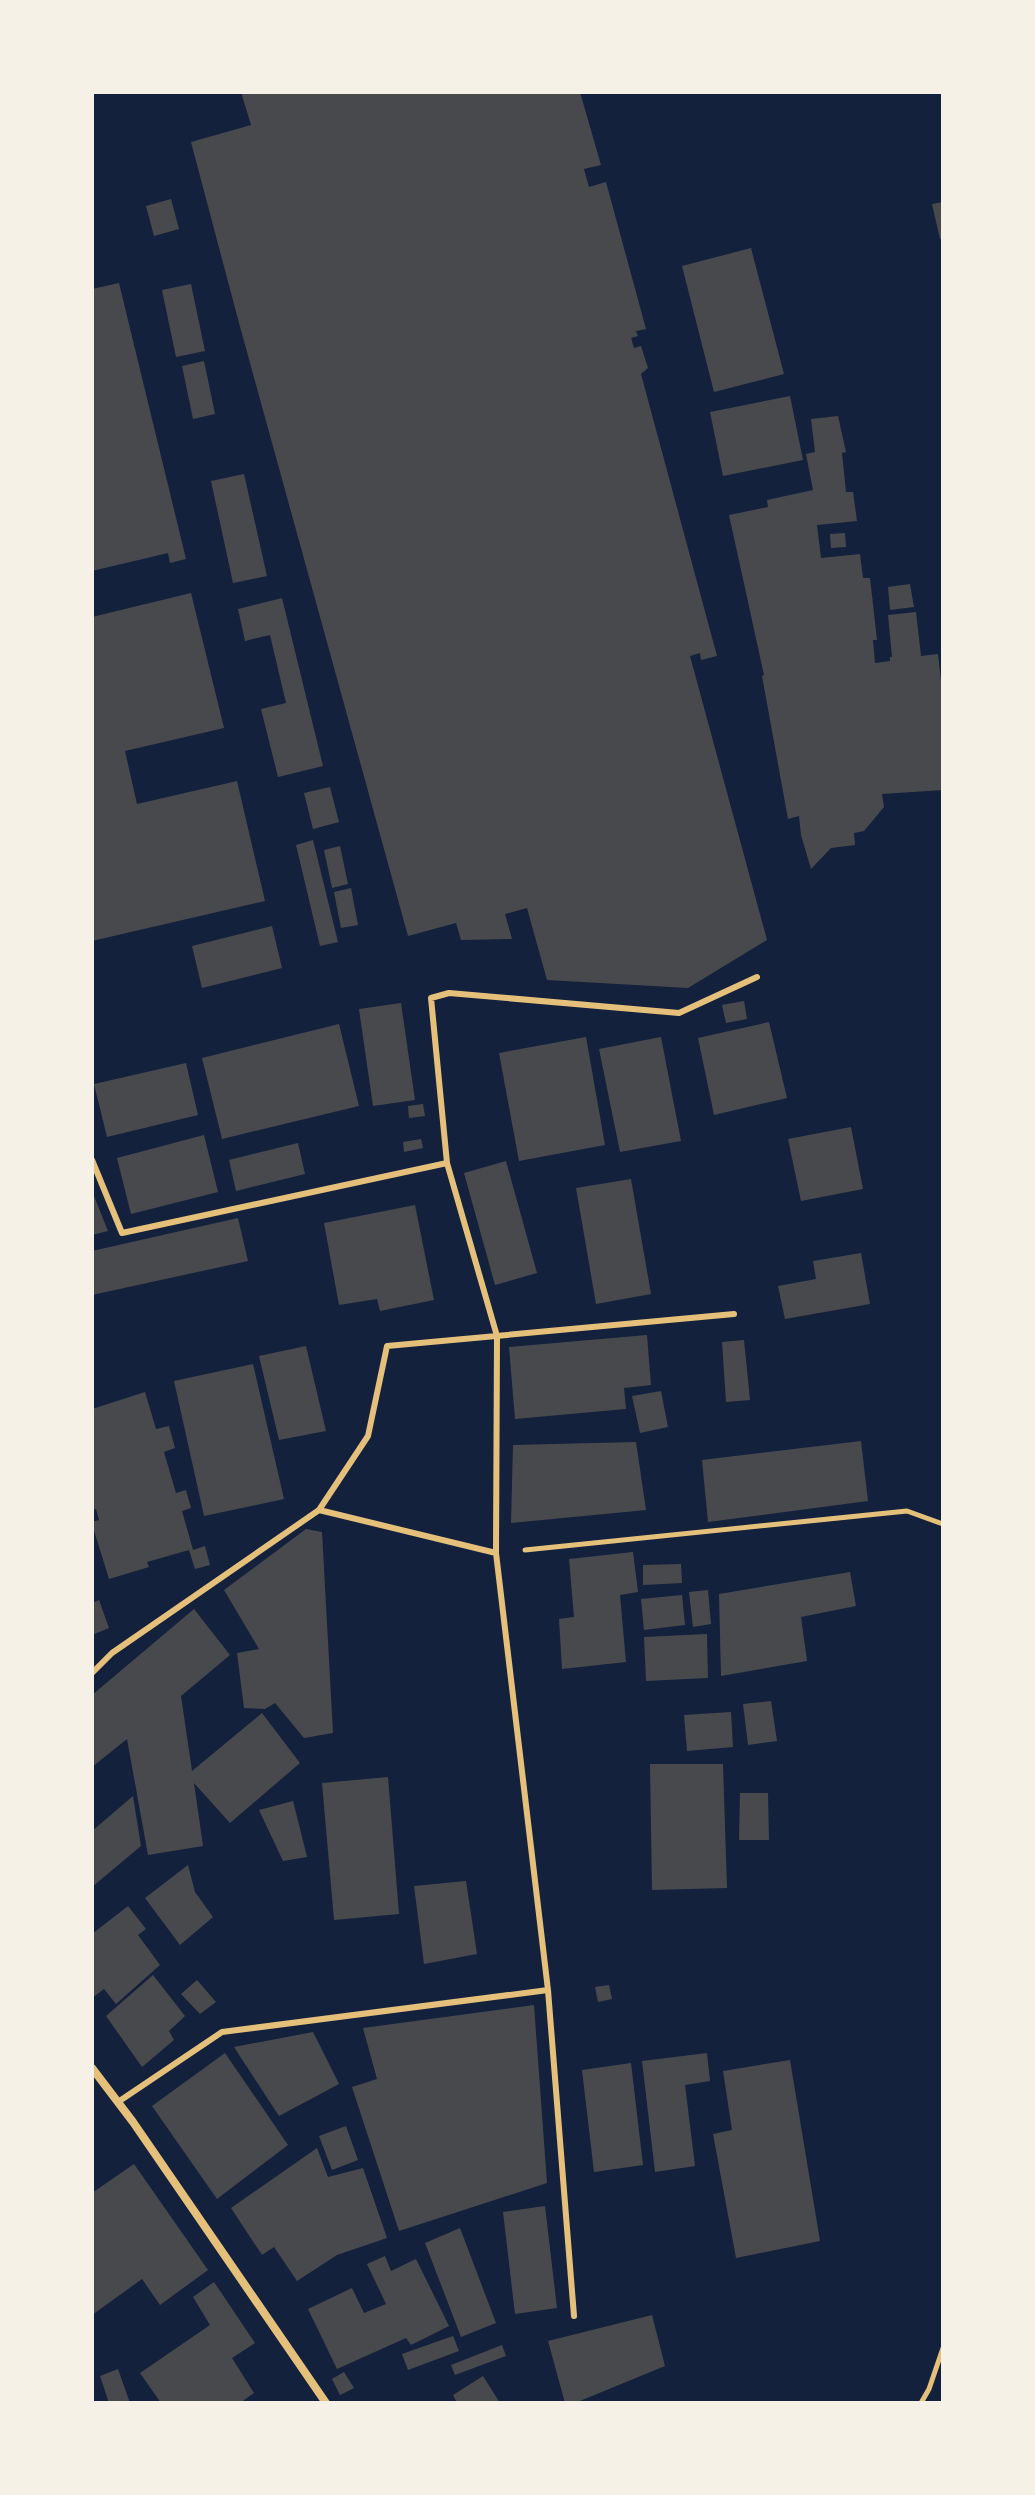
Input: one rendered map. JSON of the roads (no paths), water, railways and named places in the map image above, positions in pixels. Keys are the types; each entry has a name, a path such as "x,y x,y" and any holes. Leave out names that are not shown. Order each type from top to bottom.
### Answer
{"street":[{"path":"92,2068 326,2403"}],"lane":[{"path":"574,2316 548,1990 496,1553 497,1336 447,1163 431,998 449,993 679,1013 757,977"},
{"path":"92,1160 122,1233 447,1163"},
{"path":"92,1673 112,1653 319,1510 368,1436 387,1346 734,1314"},
{"path":"319,1510 496,1553"},
{"path":"118,2102 222,2032 548,1990"}]}
